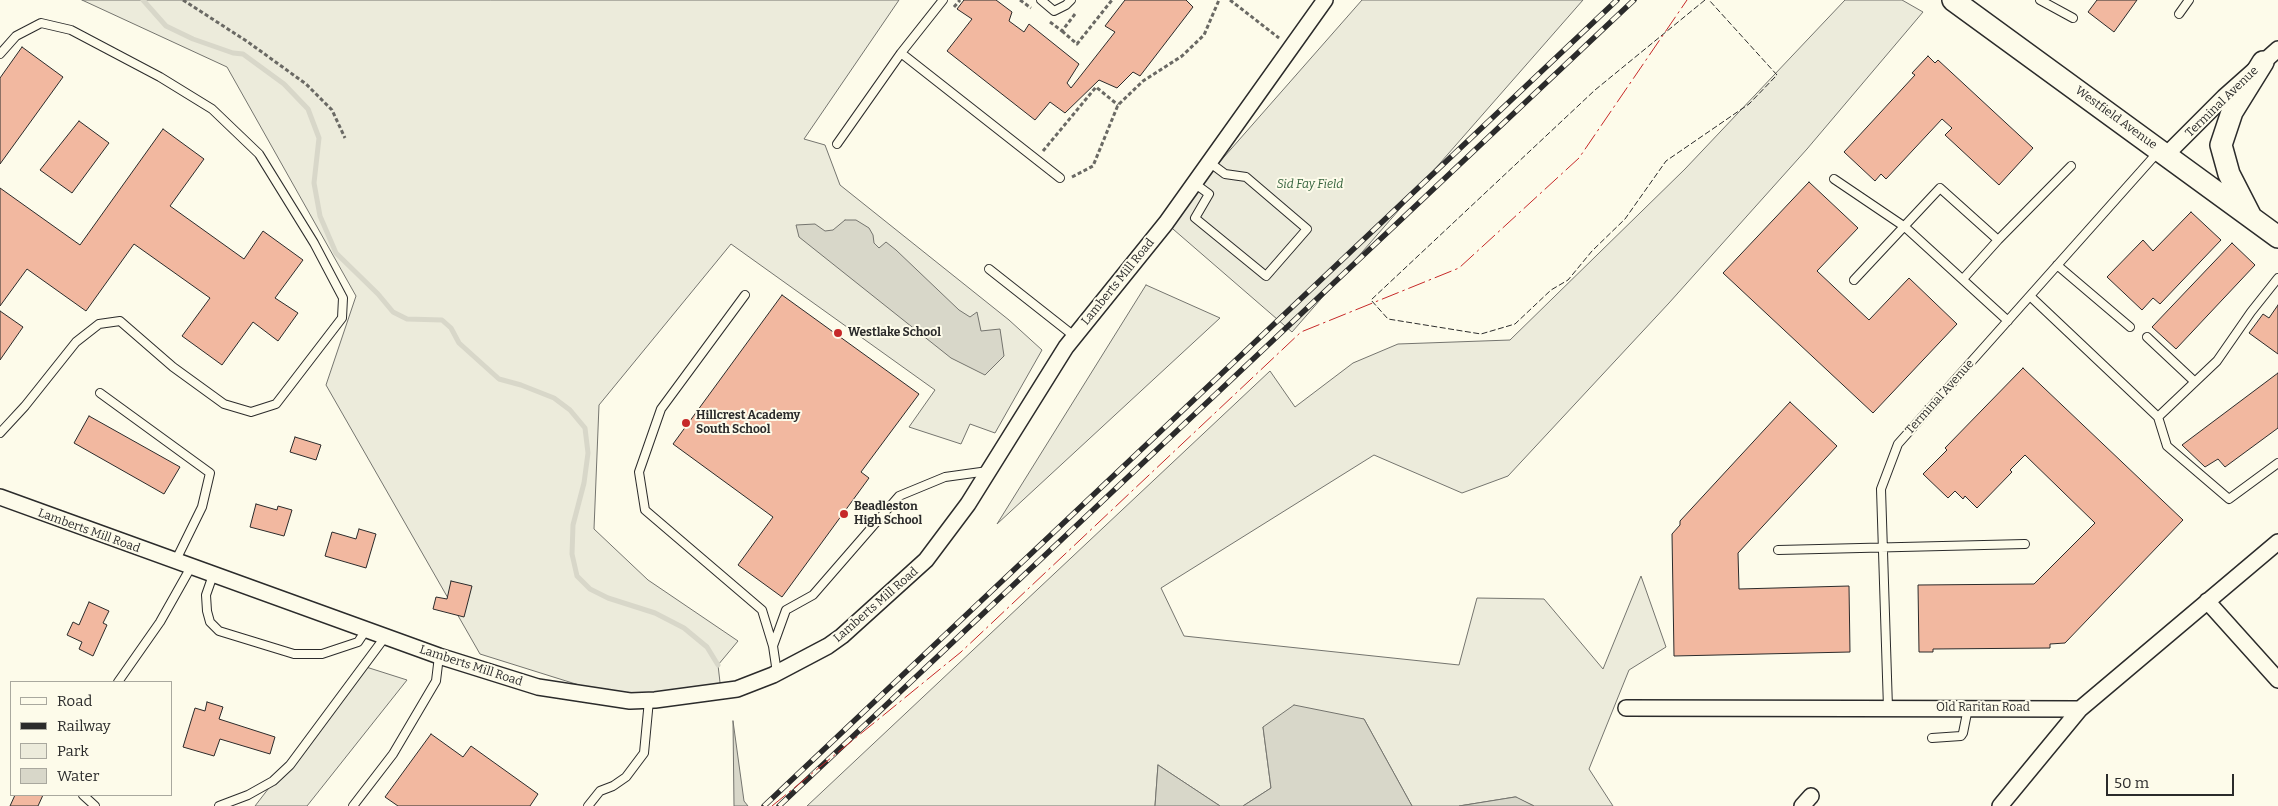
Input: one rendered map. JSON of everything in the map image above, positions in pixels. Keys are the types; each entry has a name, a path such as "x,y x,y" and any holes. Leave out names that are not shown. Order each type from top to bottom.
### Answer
{"street":[{"name":"Lamberts Mill Road","path":"3,504 192,567 439,656 538,687 630,701 684,698 737,689 777,673 828,646 842,636 926,560 968,504 1074,336 1166,223 1326,0"},
{"name":"Westfield Avenue","path":"1953,0 2278,237"},
{"name":"Terminal Avenue","path":"2163,153 2271,56"},
{"path":"2251,217 2229,174 2221,145 2232,112 2271,56"},
{"path":"2000,806 2080,709 2278,542"},
{"path":"2207,601 2278,680"},
{"name":"Old Raritan Road","path":"1626,708 2080,709"}],"lane":[{"path":"837,144 902,53 943,0"},
{"path":"1041,0 1054,11 1066,5 1070,0"},
{"path":"2040,0 2073,18"},
{"path":"2179,14 2189,0"},
{"path":"0,54 16,36 41,23 71,30 160,77 212,109 259,154 314,243 343,298 342,318 276,404 251,412 224,404 173,367 120,321 99,324 76,342 25,406 3,423 0,433"},
{"path":"902,53 1060,178"},
{"name":"Terminal Avenue","path":"1888,708 1881,489 1898,444 2057,265 2163,153"},
{"path":"1194,182 1209,194 1194,218 1266,276 1307,229 1246,177 1225,174 1209,162"},
{"path":"1963,280 1998,240 2071,166"},
{"path":"1834,179 1905,227 2008,321"},
{"path":"1854,280 1940,188 1998,240"},
{"path":"2057,265 2130,327"},
{"path":"989,269 1074,336"},
{"path":"2158,416 2217,361 2251,312 2278,278"},
{"path":"745,295 661,409 639,472 645,510 762,610 773,646 777,673"},
{"path":"2030,296 2158,416 2167,446 2229,499 2278,463"},
{"path":"2147,337 2194,382"},
{"path":"100,393 210,473 202,507 175,562"},
{"path":"773,646 786,610 813,594 899,496 945,477 988,471"},
{"path":"1778,550 2025,544"},
{"path":"119,681 160,622 192,567"},
{"path":"213,575 206,595 207,611 210,622 219,631 294,654 322,654 358,642 366,630"},
{"path":"219,806 248,795 274,781 290,765 385,637"},
{"path":"358,804 393,754 436,681 439,656"},
{"path":"588,806 600,791 613,786 626,777 644,753 649,700"},
{"path":"1932,738 1961,736 1968,708"},
{"path":"84,796 95,806"}],"path":[{"path":"183,0 248,42 306,84 332,110 345,138"},
{"path":"948,14 960,0"},
{"path":"1062,31 1077,44 1112,0"},
{"path":"1070,178 1093,166 1118,105 1144,80 1182,56 1204,35 1220,0"},
{"path":"1230,0 1290,48"},
{"path":"1041,154 1096,87 1118,105"}],"green space":[{"path":"82,0 899,0 804,139 825,145 840,185 1009,320 1042,350 995,433 970,424 961,444 909,427 935,390 731,244 599,405 594,529 648,580 738,641 718,665 721,691 630,701 480,654 326,385 356,296 227,67"},
{"name":"Sid Fay Field","path":"1362,0 1583,0 1292,332 1166,223"},
{"path":"1845,0 1902,0 1923,12 1807,149 1669,303 1508,476 1462,493 1374,455 1161,588 1184,636 1459,665 1477,598 1544,599 1603,669 1641,576 1666,647 1629,670 1589,769 1613,806 1534,806 1515,797 1459,806 1412,806 1364,719 1263,727 1271,788 1243,806 1220,806 1158,765 1155,806 807,806 1270,371 1295,407 1353,363 1398,344 1510,340 1685,169"},
{"path":"1146,285 1220,318 997,524"},
{"path":"363,666 407,680 307,806 255,806"}],"water":[{"path":"845,220 856,220 869,228 873,235 874,243 879,248 886,242 959,310 970,317 977,312 981,331 1000,329 1004,356 985,375 951,358 799,237 796,225 815,224 825,231 833,230"},
{"path":"1294,705 1364,719 1412,806 1243,806 1271,788 1263,727"},
{"path":"733,721 744,801 748,806 734,806"},
{"path":"1158,765 1220,806 1155,806"},
{"path":"1515,797 1534,806 1459,806"}],"building":[{"path":"964,0 996,0 1012,12 1009,21 1024,32 1029,24 1079,64 1067,83 1071,88 1115,32 1105,26 1125,0 1186,0 1193,7 1140,76 1133,72 1117,88 1099,80 1065,113 1050,102 1035,120 947,51 972,19 957,9"},
{"path":"2097,0 2137,0 2114,32 2088,12"},
{"path":"22,47 63,77 0,164 0,78"},
{"path":"1928,56 1935,63 1938,60 2033,148 1999,185 1945,135 1952,128 1942,119 1886,179 1881,174 1875,181 1844,152 1915,75 1912,73"},
{"path":"79,121 109,143 72,193 40,170"},
{"path":"163,129 204,159 170,206 244,259 263,231 303,260 275,298 298,313 278,341 253,322 222,365 182,336 210,298 134,244 86,311 27,269 0,306 0,188 80,245"},
{"path":"1809,182 1858,228 1817,271 1869,320 1909,278 1957,324 1873,413 1723,273"},
{"path":"2191,212 2221,240 2160,304 2153,298 2142,310 2107,277 2143,240 2153,251"},
{"path":"2232,243 2255,265 2176,349 2152,327"},
{"path":"782,295 919,394 861,472 869,478 782,597 738,565 773,517 673,444"},
{"path":"2278,305 2278,354 2249,333 2263,314 2269,318"},
{"path":"0,311 23,327 0,360"},
{"path":"2023,368 2183,520 2065,643 2050,644 2050,648 1933,649 1933,652 1919,652 1918,585 2034,584 2095,523 2025,455 2010,470 2012,472 1977,508 1965,496 1963,499 1955,491 1948,498 1923,474 1947,450 1945,448"},
{"path":"2278,373 2278,428 2225,467 2218,459 2205,467 2182,445"},
{"path":"1790,402 1837,446 1738,553 1739,589 1849,586 1850,652 1674,656 1672,534 1680,525 1680,521"},
{"path":"89,416 180,467 164,494 74,443"},
{"path":"295,437 321,445 316,460 290,452"},
{"path":"256,504 277,510 278,506 292,510 284,536 250,527"},
{"path":"359,529 376,534 366,568 325,556 332,532 356,539"},
{"path":"451,581 472,586 464,617 433,609 436,597 447,599"},
{"path":"89,602 109,611 103,623 107,625 93,656 79,649 82,642 67,635 73,622 79,625"},
{"path":"207,702 223,707 219,719 275,737 270,754 220,739 214,756 183,747 195,708 205,711"},
{"path":"431,734 463,757 471,746 538,794 530,806 398,806 385,797"},
{"path":"15,796 43,796 38,806 10,806"}],"waterway":[{"path":"143,0 166,26 193,39 233,53 243,54 284,84 308,109 319,138 314,183 320,216 336,253 378,294 393,312 407,319 442,320 451,328 459,343 499,379 521,385 554,398 570,410 585,428 588,453 584,483 573,525 572,554 577,576 590,589 608,598 655,613 684,628 707,647 718,665"}],"railway":[{"path":"764,806 1617,0"},
{"path":"779,806 1634,0"}],"fence":[{"path":"1705,0 1595,90 1371,300 1388,319 1481,334 1515,324 1551,290 1568,280 1592,251 1625,219 1666,161 1749,104 1777,75 1709,0"}],"power":[{"path":"772,806 961,652 1301,332 1459,268 1579,158 1687,0"}],"place":[{"name":"Westlake School","path":"838,333"},
{"name":"Hillcrest Academy South School","path":"686,423"},
{"name":"Beadleston High School","path":"844,514"}]}
